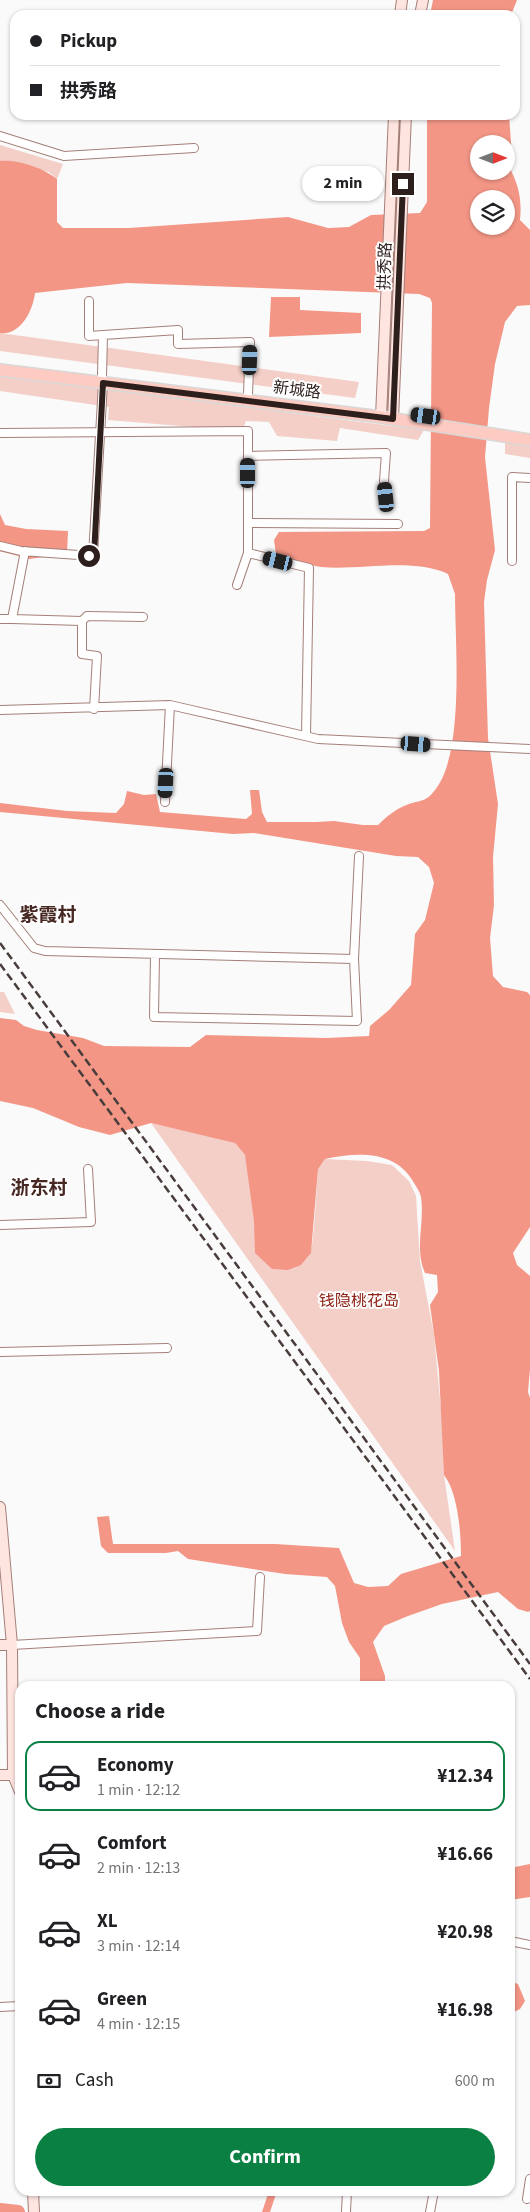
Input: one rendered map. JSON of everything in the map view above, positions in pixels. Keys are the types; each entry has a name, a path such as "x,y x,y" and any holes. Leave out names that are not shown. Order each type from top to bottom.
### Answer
{"main road":[{"name":"拱秀路","path":"381,413 394,120"},
{"name":"拱秀路","path":"393,415 406,120"},
{"name":"新城路","path":"0,364 102,379 381,413"},
{"name":"新城路","path":"0,370 248,394 491,430 530,433"},
{"name":"新城路","path":"491,430 530,440"},
{"path":"0,1507 12,1645 15,1730"},
{"path":"0,1645 12,1645"},
{"path":"15,1764 13,1775 15,1780"},
{"path":"0,1774 13,1775"},
{"path":"33,2196 34,2212"}],"street":[{"path":"0,136 64,156 194,148"},
{"path":"89,301 89,336 178,330 178,344 250,342 248,394"},
{"path":"0,546 25,551 94,556 102,432 103,335"},
{"path":"0,433 248,431 248,553 237,585"},
{"path":"248,456 386,453 384,481 386,497"},
{"path":"512,561 512,478 530,478"},
{"path":"248,523 398,524"},
{"path":"12,619 25,551"},
{"path":"248,553 309,568 306,736"},
{"path":"94,709 97,656 82,654 82,621 86,616 143,616"},
{"path":"0,619 82,621"},
{"path":"165,802 170,705"},
{"path":"0,710 94,709 170,705 318,739 530,749"},
{"path":"155,955 154,1017 357,1021 354,959 359,856"},
{"path":"0,905 34,948 45,951 354,959"},
{"path":"0,1225 91,1222 88,1169"},
{"path":"0,1352 167,1348"},
{"path":"12,1645 257,1631 260,1577"},
{"path":"515,1942 530,1945"},
{"path":"0,2007 15,2006"},
{"path":"527,2199 530,2179"},
{"path":"346,2212 347,2196"},
{"path":"430,2212 433,2196"}],"green space":[{"path":"0,145 63,164 57,179 49,172 0,161"},
{"path":"0,333 359,382 355,398 0,351"},
{"path":"0,376 424,430 418,440 340,428 337,441 277,436 269,422 246,421 242,431 108,420 109,407 0,391"},
{"path":"505,440 530,445 530,458 505,454"},
{"path":"0,992 4,992 15,1014 0,1012"},
{"name":"钱隐桃花岛","path":"151,1123 235,1143 245,1155 272,1269 293,1268 302,1263 310,1254 314,1228 318,1168 325,1159 367,1161 392,1165 409,1181 416,1196 420,1261 434,1335 443,1430 444,1475 455,1551"}],"shaded area":[{"path":"433,0 517,0 513,10 431,10"},
{"path":"427,120 509,120 510,135 470,135 470,180 515,180 521,206 520,220 530,230 530,305 517,306 505,322 495,364 489,408 485,457 495,550 487,580 484,602 488,738 498,804 493,857 494,905 490,938 493,976 503,987 527,992 530,995 530,1227 513,1253 517,1265 530,1276 530,1369 528,1392 530,1398 530,1611 518,1609 498,1592 442,1604 384,1626 373,1642 385,1681 360,1681 360,1658 349,1642 342,1623 335,1586 327,1577 285,1574 188,1559 178,1551 166,1553 108,1553 101,1546 97,1517 109,1516 113,1544 275,1544 339,1548 354,1583 368,1587 388,1586 401,1574 461,1556 456,1502 444,1475 439,1371 430,1305 438,1292 437,1275 425,1273 422,1264 420,1245 422,1207 418,1190 406,1172 397,1164 387,1159 375,1156 350,1155 325,1159 318,1169 311,1253 301,1265 288,1270 272,1269 255,1253 254,1221 245,1155 235,1143 151,1123 110,1135 79,1127 33,1108 0,1101 0,1018 16,1020 24,1026 37,1030 83,1038 104,1046 190,1047 206,1035 326,1038 369,1036 370,1026 389,1010 411,985 415,934 425,920 434,883 429,867 418,857 396,856 254,833 233,834 0,812 0,803 67,811 116,813 124,804 127,791 144,795 156,794 160,812 246,819 252,814 250,790 259,790 262,812 267,822 334,821 378,825 396,810 429,797 444,773 451,751 455,724 457,667 455,594 448,574 434,569 402,565 336,568 315,566 276,554 274,540 279,532 424,531 430,528 432,303 430,298 419,294 127,283 35,293 32,307 24,321 14,331 0,333 0,161 14,161 30,165 45,171 57,179 57,222 63,228 129,228 288,217 328,228 349,227 371,215 420,213 427,202"},
{"path":"271,297 300,297 300,310 361,313 361,333 269,337"},
{"path":"0,514 5,525 26,529 68,531 67,554 29,559 0,551"},
{"path":"530,1864 530,1897 515,1899 515,1867"},
{"path":"515,1983 518,1984 525,2001 520,2009 515,2012"},
{"path":"267,2196 275,2196 270,2212 262,2212"}],"waterway":[{"path":"0,2210 18,2212"}],"railway":[{"path":"0,943 530,1664"},
{"path":"0,964 530,1679"}],"district":[{"name":"紫霞村","path":"48,915"},
{"name":"浙东村","path":"39,1188"}],"route":[{"path":"89,556 94,556 102,432 103,383 393,419 403,184"}]}
